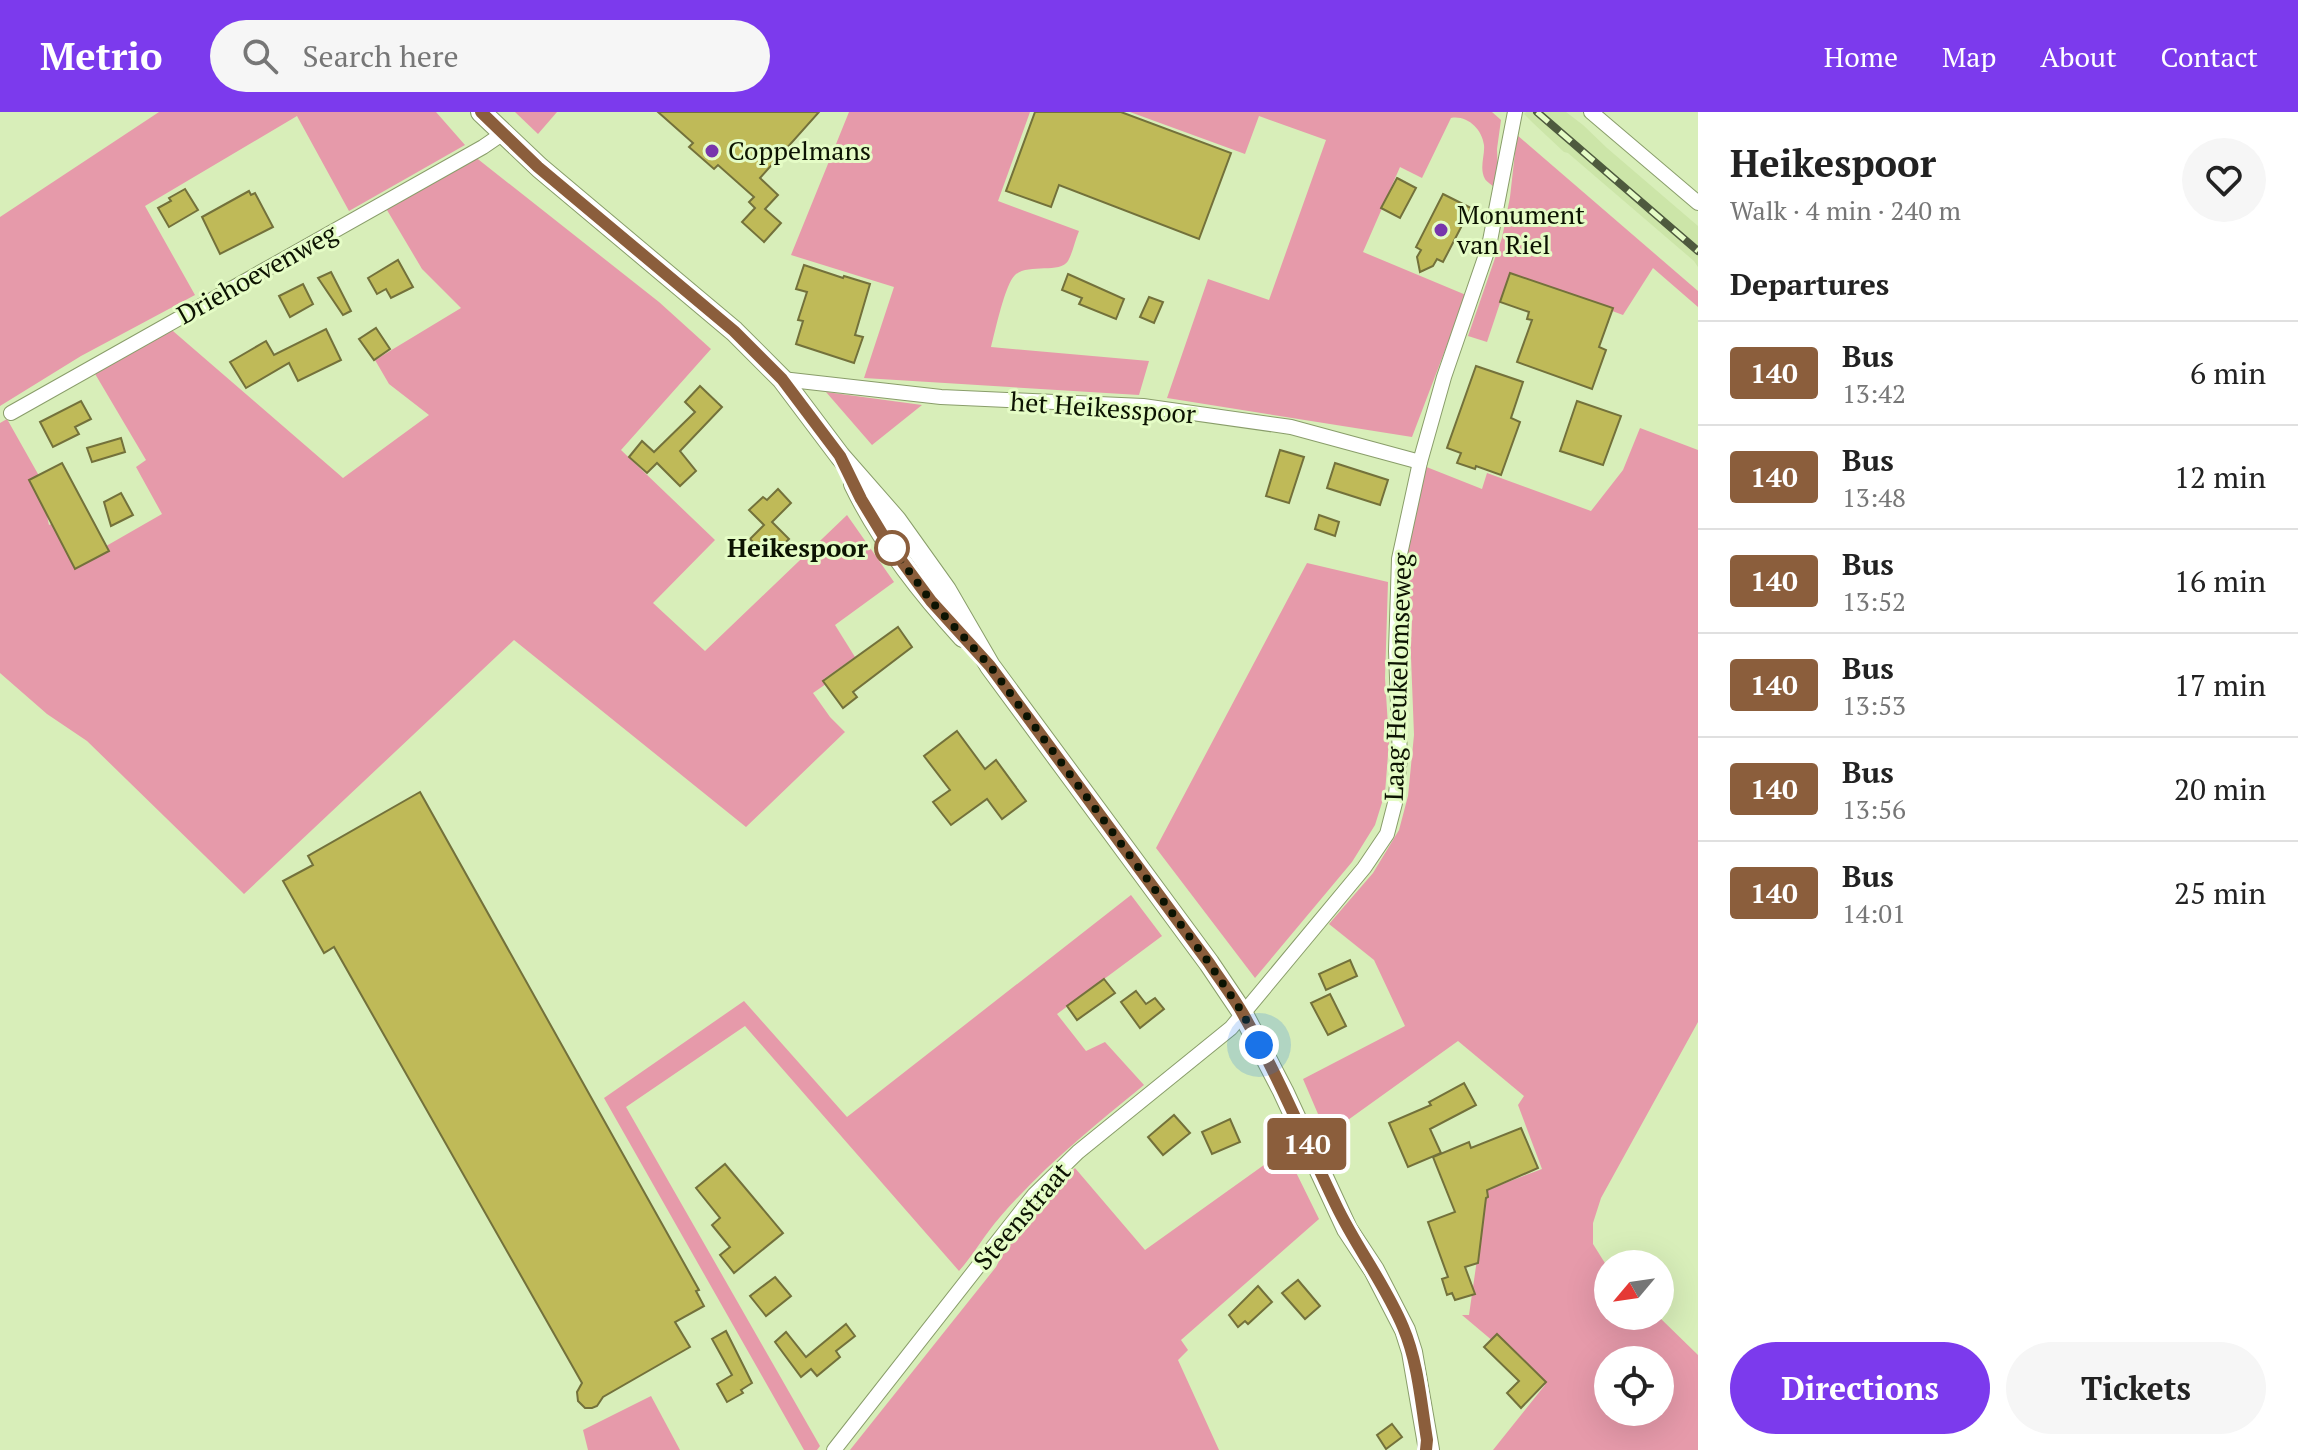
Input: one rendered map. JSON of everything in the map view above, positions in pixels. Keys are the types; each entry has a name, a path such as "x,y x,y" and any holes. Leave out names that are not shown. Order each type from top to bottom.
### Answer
{"street":[{"path":"481,112 538,167 734,331 782,379 840,456 884,537 931,601 990,666 1209,963 1242,1012 1283,1091 1347,1229 1374,1270 1405,1330 1412,1352 1427,1447"},
{"name":"Laag Heukelomseweg","path":"1242,1012 1364,868 1387,834 1395,803 1400,758 1396,651 1399,559 1420,462 1444,377 1489,246 1515,112"},
{"path":"1591,112 1698,203"},
{"name":"Driehoevenweg","path":"11,413 502,134"},
{"name":"het Heikesspoor","path":"782,379 941,397 1143,406 1291,427 1420,462"},
{"name":"Steenstraat","path":"834,1450 1034,1195 1078,1152 1231,1028 1242,1012"}],"shaded area":[{"path":"159,112 436,112 465,145 349,211 297,116 145,206 195,295 81,356 0,406 0,217"},
{"path":"515,112 557,112 538,134"},
{"path":"849,112 1030,112 998,201 1079,231 1064,265 1021,271 1011,280 991,347 1149,361 1139,395 864,378 894,287 791,255"},
{"path":"1130,112 1492,112 1501,120 1495,188 1483,175 1484,145 1480,134 1468,121 1451,118 1422,178 1400,167 1363,252 1466,295 1412,437 1167,398 1208,279 1269,300 1326,140 1259,116 1245,154"},
{"path":"1566,112 1698,226 1698,267 1564,152 1524,114"},
{"path":"1517,135 1698,291 1698,307 1653,268 1623,315 1510,273 1487,342 1468,336 1502,238"},
{"path":"474,156 659,302 711,349 621,450 715,540 653,603 705,651 847,515 894,582 835,625 855,657 824,679 826,684 813,693 845,732 746,827 514,640 244,894 87,741 47,714 0,673 0,423 7,419 38,474 49,525 65,518 87,557 162,514 136,467 146,460 91,367 166,325 343,478 429,415 389,384 375,360 461,308 422,269 384,205"},
{"path":"826,392 922,405 872,445"},
{"path":"1640,428 1698,450 1698,1022 1601,1198 1593,1223 1593,1244 1597,1250 1594,1250 1594,1330 1672,1330 1698,1355 1698,1450 1493,1450 1545,1385 1462,1315 1469,1315 1487,1190 1542,1169 1518,1105 1524,1096 1458,1041 1327,1135 1303,1079 1405,1026 1374,960 1329,924 1373,873 1399,830 1408,796 1414,735 1407,553 1424,466 1482,489 1487,473 1591,511 1623,470"},
{"path":"1307,563 1388,582 1385,678 1389,742 1385,793 1375,825 1352,862 1255,978 1156,848"},
{"path":"1131,895 1162,936 1057,1014 1086,1051 1105,1042 1144,1085 1069,1148 1016,1199 959,1271 745,1026 626,1107 820,1446 817,1450 804,1450 604,1098 744,1001 847,1117"},
{"path":"1285,1150 1319,1219 1181,1340 1188,1350 1178,1360 1219,1450 850,1450 996,1267 1014,1232 1075,1168 1145,1250"},
{"path":"651,1396 680,1450 588,1450 583,1430"}],"building":[{"path":"658,112 819,112 760,178 778,195 765,209 781,223 764,242 742,222 755,208 749,202 754,197 718,165 714,169 689,147 693,143"},
{"path":"1035,112 1121,112 1231,153 1199,239 1059,185 1051,207 1006,191"},
{"path":"1397,178 1416,188 1400,218 1381,208"},
{"path":"185,189 198,210 169,227 158,208"},
{"path":"249,191 251,195 255,193 273,227 220,254 202,217"},
{"path":"1443,194 1471,208 1443,262 1437,259 1433,266 1420,272 1417,257 1421,250 1416,247"},
{"path":"398,260 413,287 391,298 386,289 377,294 368,278"},
{"path":"804,265 870,284 855,335 863,337 854,363 796,344 803,321 798,320 807,292 796,289"},
{"path":"331,272 351,311 343,315 318,278"},
{"path":"1510,273 1613,308 1599,347 1606,350 1592,389 1517,362 1532,320 1527,319 1529,312 1500,302"},
{"path":"1068,274 1124,299 1116,319 1079,304 1082,298 1062,290"},
{"path":"303,284 313,304 290,317 279,296"},
{"path":"1149,297 1163,302 1154,323 1140,317"},
{"path":"376,328 390,349 374,360 359,339"},
{"path":"326,329 341,360 298,381 289,363 246,388 230,362 266,341 274,355"},
{"path":"1476,366 1523,382 1511,418 1520,422 1501,475 1457,463 1461,453 1447,448"},
{"path":"700,386 722,407 680,451 696,471 680,486 657,463 647,473 629,457 642,441 654,452 695,412 685,402"},
{"path":"81,401 91,419 75,427 79,434 53,447 40,422"},
{"path":"1577,401 1621,416 1603,465 1560,451"},
{"path":"121,438 125,452 92,462 87,448"},
{"path":"1280,450 1304,457 1289,503 1266,496"},
{"path":"62,463 109,551 75,569 29,480"},
{"path":"1335,463 1388,480 1380,505 1327,488"},
{"path":"778,489 791,503 772,522 789,539 769,558 750,539 764,525 749,510 763,497 767,500"},
{"path":"121,493 133,515 111,526 104,502"},
{"path":"1319,515 1339,522 1335,536 1315,529"},
{"path":"898,627 912,647 853,692 857,697 843,708 823,681"},
{"path":"957,731 985,769 996,760 1026,801 1002,819 987,799 951,825 933,802 950,790 924,756"},
{"path":"420,792 699,1290 696,1291 704,1306 675,1322 690,1347 603,1397 592,1408 585,1408 578,1401 577,1392 582,1383 334,947 324,953 283,881 313,865 308,856"},
{"path":"1350,960 1357,976 1326,990 1319,974"},
{"path":"1104,979 1115,993 1077,1020 1067,1006"},
{"path":"1136,991 1146,1004 1155,998 1164,1009 1140,1028 1121,1002"},
{"path":"1330,994 1346,1026 1328,1035 1311,1003"},
{"path":"1464,1083 1476,1105 1430,1129 1441,1153 1408,1167 1389,1123 1431,1105 1429,1102"},
{"path":"1174,1115 1190,1133 1163,1155 1148,1137"},
{"path":"1230,1119 1240,1142 1212,1154 1202,1132"},
{"path":"1521,1128 1538,1168 1487,1190 1478,1263 1465,1267 1475,1294 1455,1300 1452,1293 1447,1295 1442,1279 1448,1277 1428,1222 1455,1212 1433,1157 1469,1142 1471,1148"},
{"path":"725,1164 783,1233 734,1273 720,1255 730,1247 712,1225 720,1218 696,1188"},
{"path":"775,1277 791,1296 766,1316 750,1296"},
{"path":"1298,1280 1320,1306 1305,1319 1282,1293"},
{"path":"1258,1286 1272,1302 1248,1324 1245,1321 1238,1327 1229,1315"},
{"path":"846,1324 855,1336 836,1351 840,1357 817,1376 811,1369 801,1377 775,1342 786,1332 806,1357"},
{"path":"726,1331 752,1383 741,1390 743,1393 727,1402 717,1384 732,1375 712,1339"},
{"path":"1497,1334 1546,1382 1521,1408 1507,1393 1519,1381 1484,1347"},
{"path":"1392,1424 1402,1437 1386,1449 1377,1435"}],"railway":[{"path":"1537,112 1698,251"}],"bus line":[{"name":"140","path":"481,112 538,167 734,331 782,379 840,456 884,537 931,601 990,666 1209,963 1242,1012 1283,1091 1347,1229 1374,1270 1405,1330 1417,1376 1426,1450"}],"place":[{"name":"Coppelmans","path":"712,151"},
{"name":"Monument van Riel","path":"1441,230"},
{"name":"Heikespoor","path":"892,548"}],"route":[{"path":"892,548 931,601 990,666 1209,963 1242,1012 1259,1045"}]}
